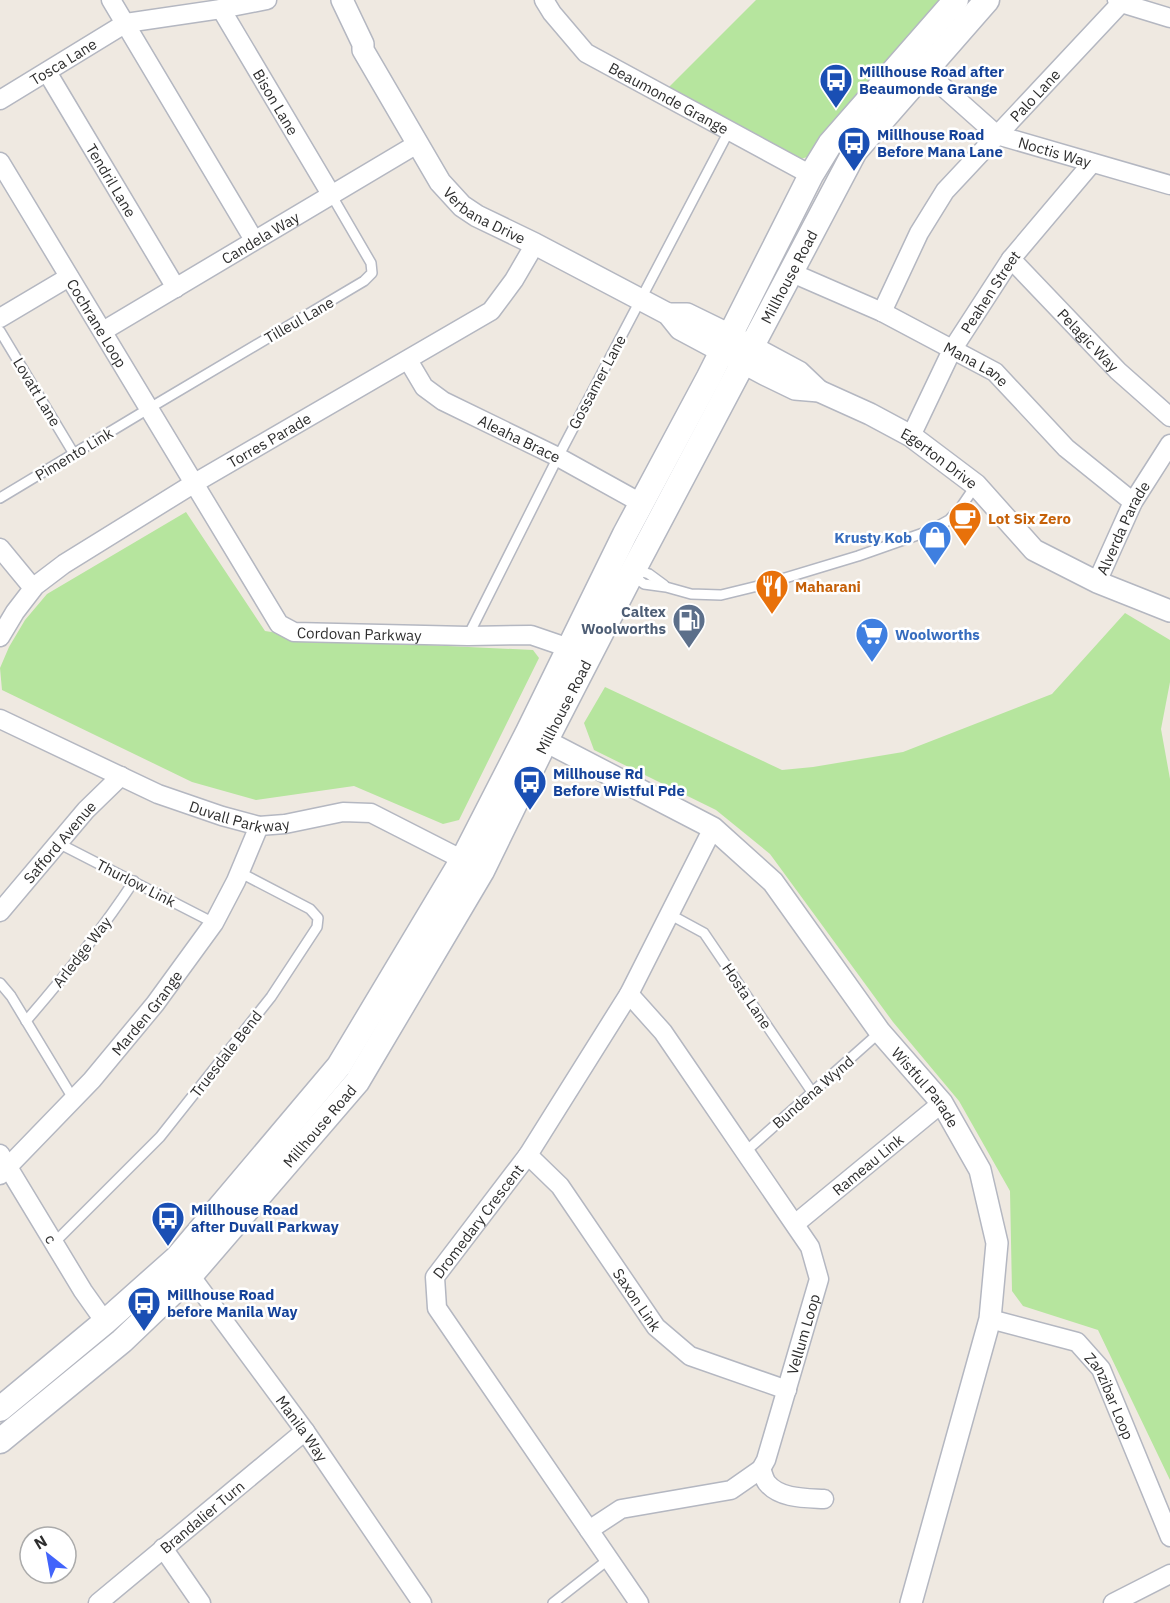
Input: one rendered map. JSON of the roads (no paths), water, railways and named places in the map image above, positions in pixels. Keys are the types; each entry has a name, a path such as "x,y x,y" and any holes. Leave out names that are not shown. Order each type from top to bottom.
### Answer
{"main road":[{"name":"Millhouse Road","path":"0,1409 105,1322 184,1267 357,1082 626,570 736,349 811,175 830,144 956,0"},
{"name":"Millhouse Road","path":"537,736 569,648 641,503 736,349 790,272 855,151 987,0"},
{"name":"Millhouse Road","path":"0,1441 122,1341 184,1267 339,1066 472,865"},
{"path":"339,1066 357,1082"}],"street":[{"path":"111,0 254,240"},
{"path":"126,23 267,0"},
{"name":"Verbana Drive","path":"328,0 356,48 363,50"},
{"name":"Verbana Drive","path":"342,0 363,44 363,50 417,144 440,182 462,206 477,216 536,244 668,314 680,330 736,349"},
{"name":"Beaumonde Grange","path":"544,0 552,13 586,53 811,175"},
{"path":"1119,1 1170,18"},
{"name":"Palo Lane","path":"882,312 919,233 945,191 1119,1"},
{"name":"Bison Lane","path":"221,9 332,196"},
{"name":"Tosca Lane","path":"0,100 126,23"},
{"name":"Noctis Way","path":"924,70 997,135 1170,185"},
{"name":"Tendril Lane","path":"47,72 176,288"},
{"name":"Candela Way","path":"103,331 417,144"},
{"name":"Cochrane Loop","path":"0,162 193,484"},
{"name":"Peahen Street","path":"911,436 952,350 1011,259 1092,163"},
{"name":"Torres Parade","path":"0,637 33,588 64,564 193,484 491,311 514,280 536,244"},
{"name":"Pelagic Way","path":"1011,259 1118,371 1170,417"},
{"name":"Mana Lane","path":"790,272 882,312 995,372 1066,448 1133,502"},
{"path":"0,318 69,277"},
{"name":"Egerton Drive","path":"736,349 799,372 819,391 911,436 976,485 1034,550 1097,582 1170,611"},
{"name":"Aleaha Brace","path":"408,360 424,387 443,401 558,457 641,503"},
{"name":"Alverda Parade","path":"1097,582 1133,502 1170,444"},
{"name":"Cordovan Parkway","path":"193,484 279,624 294,632 531,635 569,648"},
{"path":"0,548 33,588"},
{"name":"Duvall Parkway","path":"0,719 158,794 222,816 259,826 285,824 343,813 371,813 472,865"},
{"name":"Wistful Parade","path":"537,736 713,828 773,882 880,1032 942,1103 980,1170 997,1243 990,1320 911,1603"},
{"name":"Safford Avenue","path":"0,912 86,810 121,776"},
{"name":"Marden Grange","path":"3,1166 74,1100 155,1004 214,922 259,826"},
{"name":"Dromedary Crescent","path":"639,1603 437,1308 435,1277 528,1155 628,994 713,828"},
{"name":"Vellum Loop","path":"628,994 663,1032 795,1224 810,1247 819,1279 766,1460 761,1469"},
{"name":"Rameau Link","path":"795,1224 942,1103"},
{"name":"Saxon Link","path":"528,1155 560,1186 656,1327 690,1356 787,1390"},
{"name":"c","path":"3,1166 105,1322"},
{"name":"Manila Way","path":"184,1267 305,1431 422,1603"},
{"name":"Zanzibar Loop","path":"990,1320 1077,1342 1101,1369 1170,1537"},
{"name":"Brandalier Turn","path":"98,1603 305,1431"},
{"path":"589,1530 621,1509 731,1490 761,1469 767,1483 778,1490 794,1497 824,1499"},
{"path":"163,1548 201,1603"},
{"path":"1113,1603 1170,1574"}],"lane":[{"name":"Gossamer Lane","path":"468,636 558,457 729,130"},
{"name":"Tilleul Lane","path":"148,409 364,281 372,273 371,263 366,253 332,196"},
{"name":"Lovatt Lane","path":"0,331 74,454"},
{"name":"Pimento Link","path":"0,498 148,409"},
{"path":"626,570 649,574 666,587 691,594 721,595 858,556 929,531 949,520 976,485"},
{"path":"582,621 597,613 606,592 626,570 629,527"},
{"name":"Thurlow Link","path":"58,843 214,922"},
{"name":"Truesdale Bend","path":"54,1243 160,1137 271,997 317,927 318,918 310,909 239,872"},
{"name":"Arledge Way","path":"26,1021 81,956 134,881"},
{"name":"Hosta Lane","path":"669,914 704,933 812,1092"},
{"path":"0,983 74,1100"},
{"name":"Bundena Wynd","path":"745,1152 880,1032"},
{"path":"553,1603 609,1559"}],"place":[{"name":"Millhouse Road after Beaumonde Grange","path":"836,109"},
{"name":"Millhouse Road Before Mana Lane","path":"854,172"},
{"name":"Lot Six Zero","path":"965,547"},
{"name":"Krusty Kob","path":"935,566"},
{"name":"Maharani","path":"772,615"},
{"name":"Caltex Woolworths","path":"689,649"},
{"name":"Woolworths","path":"872,663"},
{"name":"Millhouse Rd Before Wistful Pde","path":"530,811"},
{"name":"Millhouse Road after Duvall Parkway","path":"168,1247"},
{"name":"Millhouse Road before Manila Way","path":"144,1332"}]}
